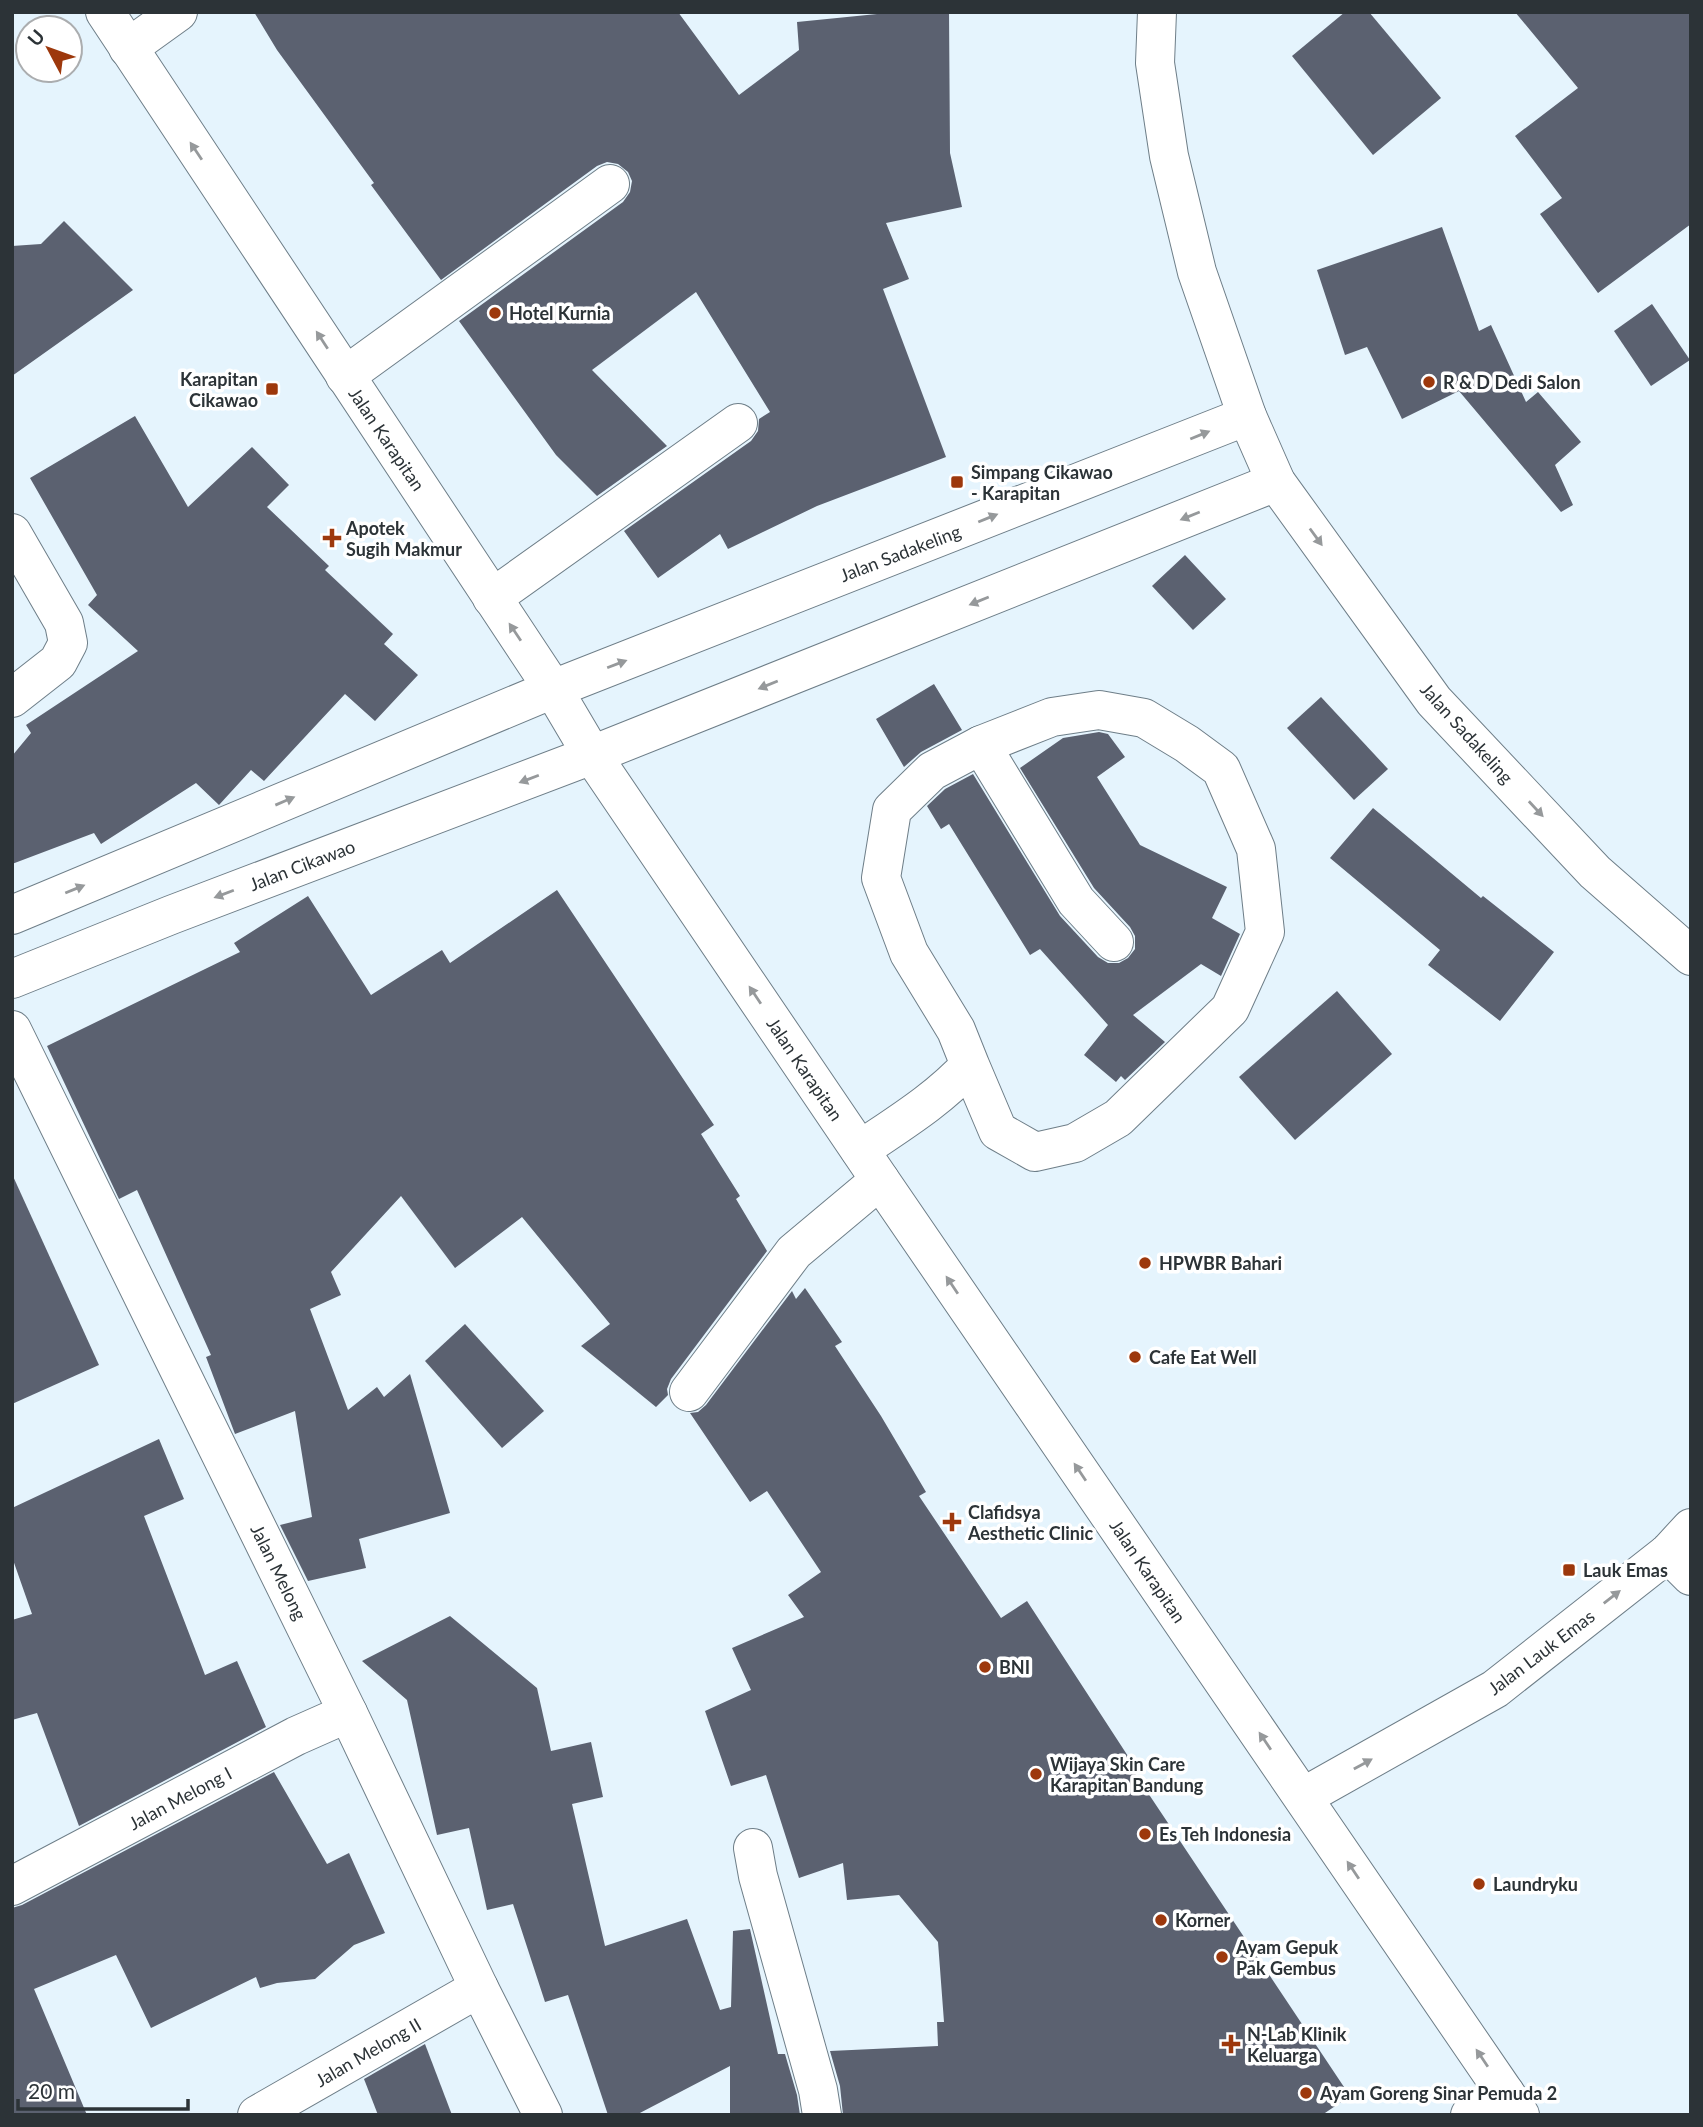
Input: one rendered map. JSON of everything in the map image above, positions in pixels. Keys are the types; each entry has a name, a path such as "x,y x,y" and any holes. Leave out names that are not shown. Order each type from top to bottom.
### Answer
{"street":[{"name":"Jalan Karapitan","path":"104,12 553,689 592,755 1513,2104"},
{"path":"128,48 177,12"},
{"name":"Jalan Sadakeling","path":"1157,12 1155,63 1169,156 1197,272 1247,416 1276,482 1434,701 1595,872 1691,956"},
{"path":"345,376 610,184"},
{"name":"Jalan Sadakeling","path":"553,689 1247,416"},
{"path":"492,598 738,423"},
{"path":"592,755 1276,482"},
{"path":"12,533 64,623 68,643 58,662 12,698"},
{"path":"12,915 553,689"},
{"path":"1099,710 1144,718 1221,769 1256,849 1265,932 1230,1009 1118,1118 1075,1143 1035,1152 998,1131 970,1065 956,1030 909,953 881,878 892,810 932,771 981,745 1052,717 1099,710"},
{"path":"981,745 1076,901 1114,942"},
{"name":"Jalan Cikawao","path":"12,979 171,915 592,755"},
{"name":"Jalan Melong","path":"12,1030 543,2115"},
{"path":"689,1392 794,1252 870,1165 929,1103 954,1083 970,1065"},
{"name":"Jalan Lauk Emas","path":"1303,1797 1495,1689 1683,1552"},
{"name":"Jalan Melong I","path":"12,1886 296,1736 348,1713"},
{"path":"753,1848 758,1876 818,2090 822,2115"},
{"name":"Jalan Melong II","path":"257,2115 479,1988"},
{"path":"1470,2115 1513,2104"}],"building":[{"path":"254,12 678,12 739,95 799,50 797,22 897,12 949,12 950,153 962,207 886,223 909,279 883,289 946,457 817,506 728,549 720,534 658,578 624,531 751,441 758,431 759,419 770,412 696,292 592,370 667,446 597,496 556,455 459,321 623,202 630,192 632,181 628,172 618,164 607,162 597,166 441,280 371,185 374,183 277,50"},
{"path":"1345,12 1369,12 1441,98 1373,155 1292,56"},
{"path":"1515,12 1691,12 1691,224 1598,293 1540,214 1562,198 1515,136 1578,88"},
{"path":"64,221 133,290 12,376 12,246 41,244"},
{"path":"1442,227 1479,331 1491,325 1526,402 1538,392 1581,442 1555,465 1573,505 1561,512 1459,391 1402,419 1367,347 1345,355 1317,270"},
{"path":"1652,304 1690,360 1651,386 1614,331"},
{"path":"135,416 188,507 252,447 289,485 267,507 329,566 325,570 393,634 384,644 418,675 375,721 345,694 264,781 251,770 219,805 196,783 101,844 94,833 12,864 12,756 31,733 26,725 138,651 88,605 97,595 30,478"},
{"path":"1185,555 1226,599 1193,630 1152,586"},
{"path":"934,684 962,730 921,752 904,767 876,719"},
{"path":"1321,697 1388,769 1354,800 1287,728"},
{"path":"1099,732 1108,734 1125,757 1097,777 1140,845 1227,887 1212,918 1240,934 1221,976 1201,964 1133,1015 1165,1042 1125,1080 1121,1076 1116,1082 1084,1055 1108,1025 1040,949 1030,955 949,824 941,829 927,806 945,789 973,774 1060,916 1098,957 1108,963 1119,963 1128,958 1135,949 1135,936 1094,888 1020,768 1063,738"},
{"path":"1373,808 1481,898 1483,896 1554,952 1500,1021 1428,965 1440,950 1330,858"},
{"path":"557,890 714,1125 701,1134 740,1196 736,1199 767,1251 671,1379 668,1395 656,1407 581,1346 610,1324 522,1217 455,1268 401,1196 331,1272 341,1295 310,1309 348,1410 377,1387 384,1397 410,1374 450,1513 359,1539 366,1568 308,1581 280,1525 312,1517 295,1411 235,1434 206,1357 211,1355 137,1190 119,1199 47,1046 240,952 234,943 308,896 371,995 442,950 450,963"},
{"path":"1337,991 1392,1054 1295,1140 1239,1077"},
{"path":"12,1174 99,1365 12,1404"},
{"path":"805,1288 842,1342 835,1346 926,1492 919,1496 1001,1618 1027,1601 1137,1770 1134,1772 1350,2096 1322,2115 843,2115 840,2086 830,2051 938,2046 937,2022 944,2022 938,1942 899,1895 847,1900 843,1863 799,1878 766,1775 731,1786 705,1711 751,1690 732,1648 804,1617 788,1595 821,1572 767,1491 750,1502 690,1413 698,1412 706,1405 792,1291 796,1299"},
{"path":"465,1324 544,1411 502,1448 425,1361"},
{"path":"159,1439 184,1499 144,1516 205,1675 237,1661 266,1727 79,1826 37,1713 12,1720 12,1620 32,1614 12,1557 12,1508"},
{"path":"450,1616 537,1688 551,1751 591,1742 603,1797 572,1804 605,1946 687,1919 720,2010 731,2007 733,1931 750,1929 778,2054 785,2054 800,2115 730,2115 730,2066 636,2115 608,2115 568,1995 545,2002 513,1904 487,1910 469,1828 437,1835 407,1700 362,1661"},
{"path":"274,1772 327,1864 349,1853 385,1933 354,1945 315,1979 277,1983 260,1988 256,1977 151,2028 116,1955 34,1989 87,2115 12,2115 12,1908"},
{"path":"425,2044 452,2115 378,2115 364,2079"}],"place":[{"name":"Hotel Kurnia","path":"495,313"},
{"name":"R & D Dedi Salon","path":"1429,382"},
{"name":"Karapitan Cikawao","path":"272,389"},
{"name":"Simpang Cikawao - Karapitan","path":"957,482"},
{"name":"Apotek Sugih Makmur","path":"332,538"},
{"name":"HPWBR Bahari","path":"1145,1263"},
{"name":"Cafe Eat Well","path":"1135,1357"},
{"name":"Clafidsya Aesthetic Clinic","path":"952,1522"},
{"name":"Lauk Emas","path":"1569,1570"},
{"name":"BNI","path":"985,1667"},
{"name":"Wijaya Skin Care Karapitan Bandung","path":"1036,1774"},
{"name":"Es Teh Indonesia","path":"1145,1834"},
{"name":"Laundryku","path":"1479,1884"},
{"name":"Korner","path":"1161,1920"},
{"name":"Ayam Gepuk Pak Gembus","path":"1222,1957"},
{"name":"N-Lab Klinik Keluarga","path":"1231,2044"},
{"name":"Ayam Goreng Sinar Pemuda 2","path":"1306,2093"}]}
